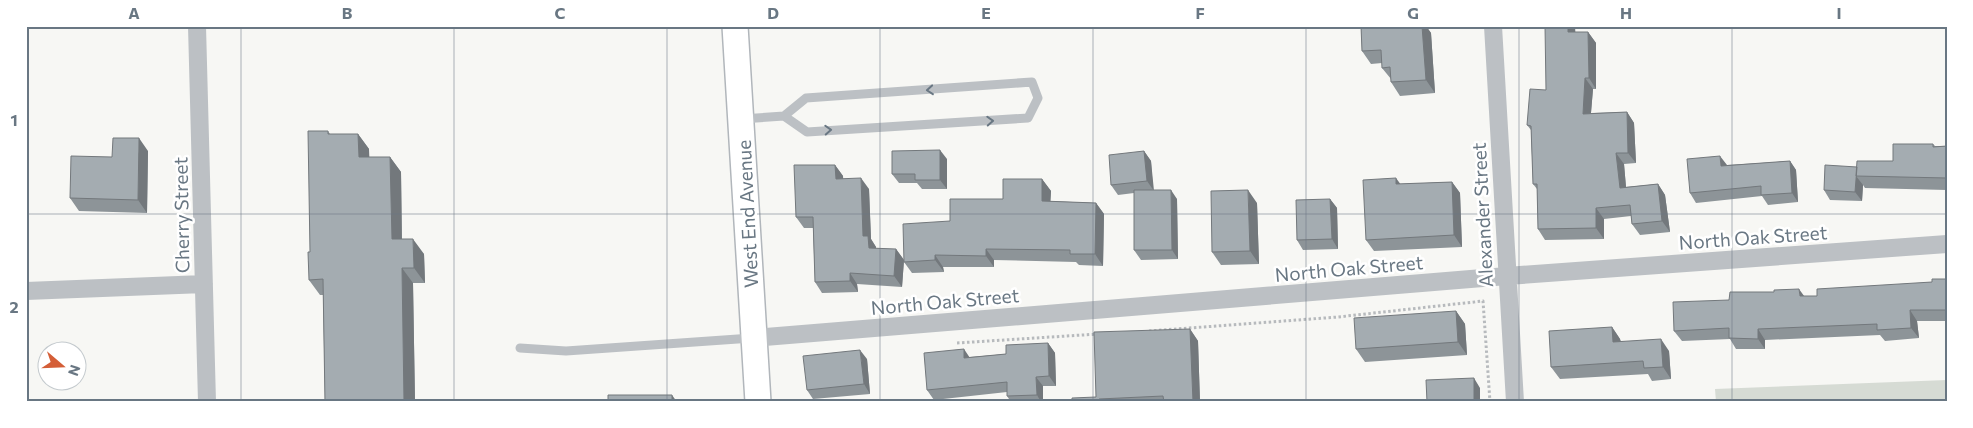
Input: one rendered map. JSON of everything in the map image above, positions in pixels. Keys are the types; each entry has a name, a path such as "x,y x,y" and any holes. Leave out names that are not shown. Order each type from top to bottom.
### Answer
{"main road":[{"name":"West End Avenue","path":"736,26 758,402"}],"street":[{"name":"Cherry Street","path":"197,26 207,402"},
{"name":"Alexander Street","path":"1493,26 1515,402"},
{"name":"North Oak Street","path":"754,338 1507,276 1947,244"},
{"path":"26,291 204,284"}],"lane":[{"path":"741,119 784,116 806,98 994,84 1032,82 1038,98 1028,118 807,132 784,116"},
{"path":"520,348 566,351 754,338"}],"path":[{"path":"1139,332 1338,317 1483,301 1490,402"},
{"path":"951,343 1100,334"}],"shaded area":[{"path":"1947,380 1947,402 1716,402 1715,389"}],"building":[{"path":"1361,26 1422,26 1426,80 1391,82 1390,67 1382,68 1381,50 1362,51"},
{"path":"1545,26 1568,26 1568,32 1588,32 1589,78 1585,78 1583,114 1627,112 1628,153 1616,153 1620,188 1658,184 1662,221 1632,224 1630,205 1596,208 1596,228 1538,229 1537,184 1533,184 1531,126 1527,125 1530,89 1546,90"},
{"path":"308,131 328,131 328,134 358,134 359,157 390,157 392,239 413,239 414,268 402,268 404,402 325,402 323,279 309,280"},
{"path":"113,138 139,138 138,200 70,198 71,156 112,157"},
{"path":"1893,144 1933,144 1933,147 1947,146 1947,178 1856,176 1857,161 1893,161"},
{"path":"940,150 940,180 915,180 915,174 892,174 892,151"},
{"path":"1144,151 1147,181 1111,185 1109,155"},
{"path":"1720,156 1721,166 1790,161 1792,193 1761,195 1761,186 1690,193 1687,159"},
{"path":"794,165 835,165 836,179 861,178 863,236 868,236 869,248 896,249 894,276 850,273 850,281 815,282 813,217 796,217"},
{"path":"1825,165 1857,167 1855,192 1824,190"},
{"path":"1396,178 1396,184 1452,182 1454,235 1366,240 1363,180"},
{"path":"1003,179 1042,179 1042,201 1096,203 1095,254 1070,254 1070,250 986,249 986,256 935,255 935,260 904,262 903,224 950,221 950,199 1003,199"},
{"path":"1134,190 1171,190 1172,250 1134,250"},
{"path":"1248,190 1250,251 1212,252 1211,191"},
{"path":"1330,199 1332,239 1297,240 1296,200"},
{"path":"1932,279 1947,279 1947,310 1910,310 1911,328 1877,330 1877,324 1758,329 1758,339 1729,338 1729,328 1674,331 1673,302 1729,300 1730,292 1774,292 1774,290 1799,289 1800,296 1817,296 1817,289 1932,282"},
{"path":"1456,311 1458,342 1356,349 1354,318"},
{"path":"1612,327 1613,342 1661,339 1663,367 1644,368 1643,361 1551,367 1549,331"},
{"path":"1190,329 1193,402 1164,402 1163,396 1099,399 1099,402 1072,402 1072,398 1096,397 1094,332"},
{"path":"1048,343 1049,376 1036,377 1037,395 1007,396 1007,382 927,390 924,353 964,349 964,358 1006,354 1006,345"},
{"path":"860,350 864,384 807,390 803,356"},
{"path":"1474,378 1474,402 1427,402 1426,380"},
{"path":"608,395 672,395 672,402 608,402"}]}
